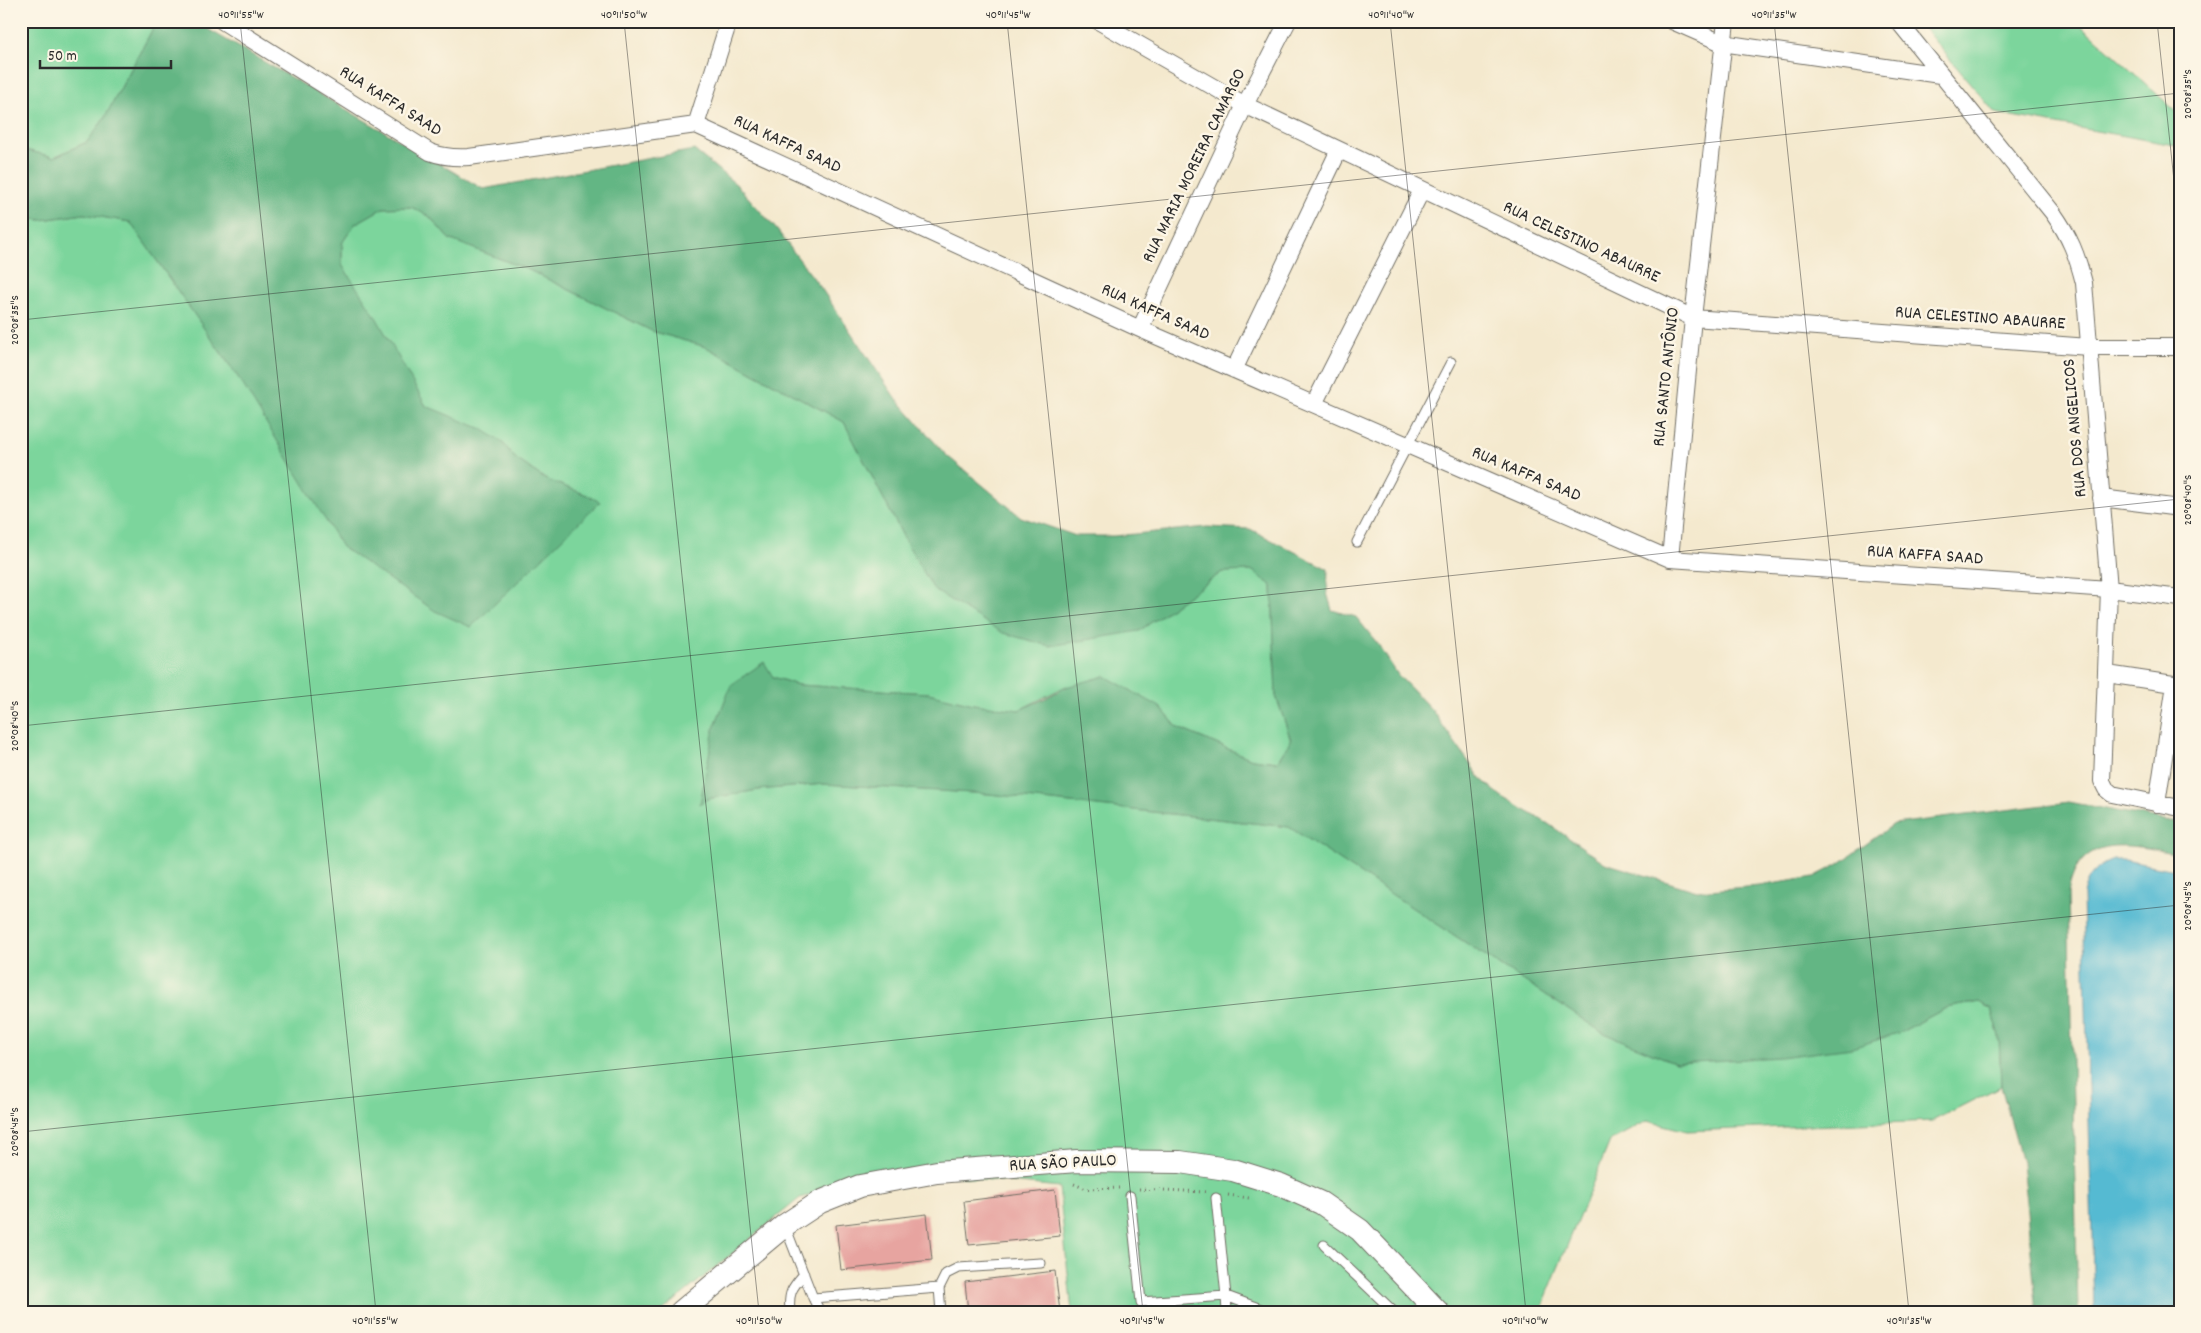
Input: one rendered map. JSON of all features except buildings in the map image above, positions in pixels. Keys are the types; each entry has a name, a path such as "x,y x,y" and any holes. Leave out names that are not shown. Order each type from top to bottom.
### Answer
{"street":[{"name":"RUA KAFFA SAAD","path":"222,21 430,152 441,156 454,158 469,157 696,125 1140,329 1670,559 2109,589 2180,598"},
{"path":"696,125 729,21"},
{"name":"RUA CELESTINO ABAURRE","path":"1098,21 1245,105 1693,318 2089,346 2180,347"},
{"name":"RUA MARIA MOREIRA CAMARGO","path":"1140,329 1245,105 1288,21"},
{"path":"1672,21 1722,43 1940,75"},
{"name":"RUA SANTO ANTÔNIO","path":"1670,559 1693,318 1722,43 1726,21"},
{"name":"RUA DOS ANGELICOS","path":"1898,21 2067,232 2078,255 2084,283 2109,589 2102,781 2106,789 2112,794 2157,804"},
{"path":"1234,370 1338,150"},
{"path":"1314,404 1422,190"},
{"path":"2101,498 2180,508"},
{"path":"2107,674 2177,684 2157,804 2180,808"},
{"name":"RUA SÃO PAULO","path":"681,1312 785,1225 820,1202 860,1186 937,1172 1077,1161 1180,1162 1233,1170 1281,1185 1322,1203 1360,1230 1438,1312"}],"lane":[{"path":"1357,542 1451,362"},
{"path":"1131,1191 1142,1312"},
{"path":"1217,1195 1227,1312"},
{"path":"785,1225 820,1312"},
{"path":"1324,1244 1394,1312"},
{"path":"941,1312 939,1288 946,1274 958,1268 1041,1263"},
{"path":"790,1312 788,1299 792,1288 804,1274"},
{"path":"813,1298 939,1288"},
{"path":"1141,1302 1226,1296 1269,1312"}],"path":[{"path":"1074,1184 1086,1189 1131,1191 1192,1190 1217,1195 1253,1198"}],"green space":[{"path":"21,21 157,21 104,119 87,142 54,157 21,149"},
{"path":"157,21 194,21 483,189 694,150 737,185 777,230 821,288 894,396 945,454 1021,517 1076,536 1114,536 1207,527 1250,529 1328,569 1327,593 1332,610 1356,617 1378,644 1398,675 1431,709 1481,779 1501,796 1547,823 1605,863 1697,891 1759,886 1814,877 1837,865 1894,824 2069,802 2180,823 2180,854 2127,846 2110,846 2096,850 2084,859 2074,873 2068,893 2078,1312 2037,1312 2022,1162 2001,1086 1999,1036 1991,1009 1979,1002 1946,1008 1901,1032 1852,1048 1780,1057 1676,1063 1602,1032 1289,827 989,794 824,784 758,790 707,799 700,804 714,728 731,685 764,662 773,677 798,685 928,693 973,704 1019,710 1066,687 1105,676 1160,707 1178,728 1252,759 1277,762 1291,740 1276,696 1272,586 1253,571 1222,572 1139,631 1050,646 1003,633 934,590 905,540 844,422 706,347 652,331 529,270 449,239 429,216 411,207 383,208 355,224 342,243 342,265 376,317 426,406 480,428 502,442 515,458 545,479 600,502 471,627 435,611 342,547 240,380 130,222 84,214 42,220 21,218 21,149 54,157 87,142 104,119"},
{"path":"1918,21 2076,21 2180,115 2180,146 1995,113"},
{"path":"411,207 429,216 449,239 529,270 652,331 706,347 844,422 905,540 1139,631 1222,572 1253,571 1272,586 1276,696 1291,740 1277,762 1252,759 1178,728 1160,707 1066,686 1019,710 973,704 928,693 798,685 773,677 706,799 758,790 824,784 989,794 1289,827 1602,1032 1676,1063 1901,1032 1946,1008 1979,1002 1991,1009 1999,1036 2001,1086 1932,1121 1687,1131 1647,1121 1610,1141 1540,1312 1072,1312 1059,1187 894,1170 800,1198 661,1312 21,1312 21,218 42,220 84,214 130,222 240,380 587,495 545,479 515,458 502,442 426,406 342,265 342,243 355,224 383,208"}],"water":[{"path":"2113,860 2125,860 2180,871 2180,1312 2094,1312 2083,894 2087,882 2093,873 2101,866"}]}
